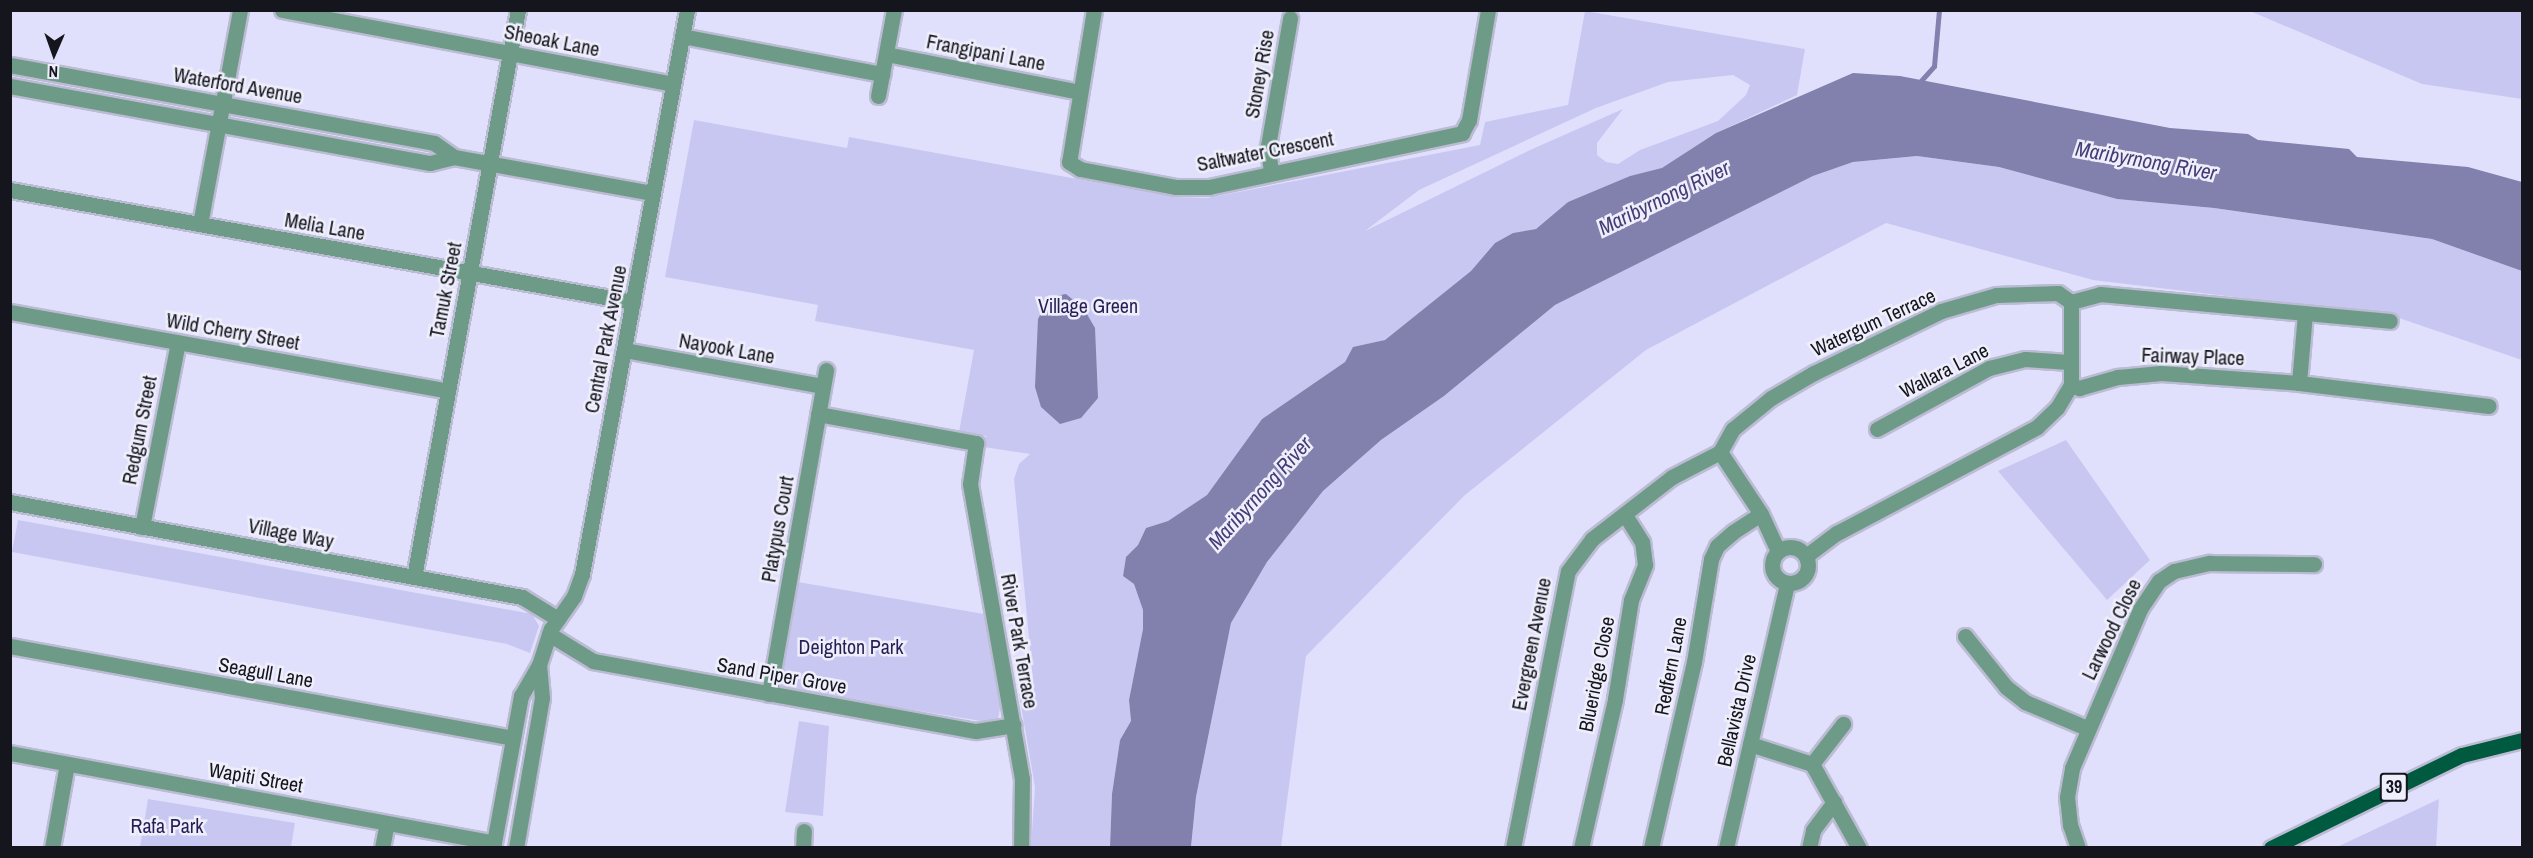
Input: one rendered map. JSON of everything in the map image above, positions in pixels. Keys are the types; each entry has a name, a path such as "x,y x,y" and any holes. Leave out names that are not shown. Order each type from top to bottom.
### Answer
{"main road":[{"name":"39","path":"2271,848 2462,755 2523,740"}],"street":[{"path":"200,224 240,10"},
{"name":"Sheoak Lane","path":"282,10 673,84"},
{"name":"Tamuk Street","path":"414,577 518,10"},
{"name":"Central Park Avenue","path":"493,845 521,696 539,665 549,634 574,596 582,574 687,10"},
{"path":"878,96 894,10"},
{"name":"Saltwater Crescent","path":"1094,10 1069,162 1080,169 1176,187 1209,187 1462,133 1469,120 1488,10"},
{"name":"Stoney Rise","path":"1271,172 1268,146 1290,18"},
{"path":"682,36 882,74"},
{"name":"Frangipani Lane","path":"886,54 1079,92"},
{"name":"Waterford Avenue","path":"10,65 434,143 454,157 653,193"},
{"name":"Waterford Avenue","path":"10,86 430,163 454,157"},
{"name":"Melia Lane","path":"10,190 633,302"},
{"name":"Watergum Terrace","path":"1720,452 1733,429 1771,398 1885,336 1941,311 1996,295 2035,291 2058,293 2071,302"},
{"path":"1806,556 1837,532 2037,427 2057,408 2071,386 2069,362 2071,302 2100,294 2390,321"},
{"name":"Wild Cherry Street","path":"10,312 447,392"},
{"path":"2299,383 2305,313"},
{"name":"Redgum Street","path":"142,527 178,342"},
{"name":"Nayook Lane","path":"624,350 823,386"},
{"name":"Wallara Lane","path":"1877,429 1989,368 2025,359 2069,362"},
{"name":"Platypus Court","path":"769,694 826,370"},
{"name":"Fairway Place","path":"2071,386 2079,387 2118,376 2161,372 2299,383 2489,406"},
{"name":"River Park Terrace","path":"818,414 976,443 970,483 1022,779 1021,848"},
{"path":"1720,452 1761,514 1778,551 1772,567 1777,578 1787,583 1803,578 1808,568 1806,556 1793,547 1778,551"},
{"name":"Evergreen Avenue","path":"1513,848 1568,571 1592,540 1690,465 1720,452"},
{"name":"Village Way","path":"10,502 522,597 558,619"},
{"name":"Redfern Lane","path":"1651,848 1691,673 1711,560 1725,539 1761,514"},
{"name":"Blueridge Close","path":"1581,848 1615,699 1631,600 1645,565 1642,542 1625,515"},
{"name":"Larwood Close","path":"2078,848 2070,825 2067,797 2072,768 2087,728 2140,609 2158,581 2174,571 2210,563 2314,564"},
{"name":"Bellavista Drive","path":"1726,848 1787,583"},
{"name":"Sand Piper Grove","path":"549,634 593,661 976,731 1014,725"},
{"path":"1965,636 2006,687 2025,702 2087,728"},
{"name":"Seagull Lane","path":"10,646 513,738"},
{"name":"Central Park Avenue","path":"516,848 542,698 539,665"},
{"path":"1812,764 1843,724"},
{"path":"1750,744 1812,764 1859,848"},
{"name":"Wapiti Street","path":"10,753 493,845"},
{"path":"52,848 67,764"},
{"path":"1809,848 1813,830 1834,802"},
{"path":"382,848 387,823"},
{"path":"803,848 804,831"}],"green space":[{"name":"Village Green","path":"1585,11 1805,49 1797,95 1716,133 1662,169 1630,176 1568,202 1536,229 1513,233 1495,243 1471,271 1385,340 1353,348 1345,362 1262,419 1207,495 1168,521 1146,528 1138,545 1126,558 1123,576 1134,584 1143,610 1143,629 1129,700 1131,721 1120,740 1112,794 1110,847 1031,847 1035,787 1019,694 1034,691 1014,479 1019,464 1030,454 984,447 986,436 959,432 974,350 815,321 818,305 665,277 694,120 847,148 849,137 1176,197 1207,198 1480,145 1485,122 1568,105","holes":["1733,75 1750,85 1746,95 1718,121 1640,150 1618,164 1606,162 1597,155 1597,143 1623,109 1530,150 1365,231 1419,190 1596,108 1668,82"]},
{"path":"2250,11 2522,11 2522,99 2422,84"},
{"path":"1917,156 1999,167 2117,199 2214,208 2432,239 2522,271 2522,360 2393,316 2093,280 1886,223 1646,350 1465,495 1306,656 1281,847 1191,848 1196,797 1231,623 1267,562 1323,491 1381,440 1444,396 1555,305 1813,176 1853,162"},
{"path":"2066,440 2150,560 2107,600 1998,471"},
{"path":"18,520 532,614 539,626 530,653 507,644 12,552"},
{"name":"Deighton Park","path":"798,582 984,614 1001,703 998,719 981,721 779,688"},
{"path":"799,721 829,726 823,816 785,812"},
{"name":"Rafa Park","path":"148,799 295,823 291,847 140,847"},
{"path":"2439,799 2436,847 2337,847"}],"water":[{"name":"Maribyrnong River","path":"1853,73 1900,76 2170,128 2248,134 2258,140 2349,149 2357,157 2468,167 2522,182 2522,271 2432,239 2214,208 2117,199 1999,167 1917,156 1853,162 1813,176 1555,305 1444,396 1381,440 1323,491 1267,562 1231,623 1196,797 1191,847 1110,847 1112,794 1120,740 1131,721 1129,700 1143,629 1143,610 1134,584 1123,576 1126,557 1138,545 1146,528 1168,521 1207,495 1262,419 1345,362 1353,347 1385,340 1471,271 1495,243 1513,233 1536,229 1568,202 1630,176 1662,168 1716,133"},
{"path":"1066,294 1084,309 1095,328 1098,398 1081,418 1060,424 1041,407 1035,387 1038,319 1049,297"}],"waterway":[{"path":"1918,84 1934,66 1939,10"}]}
